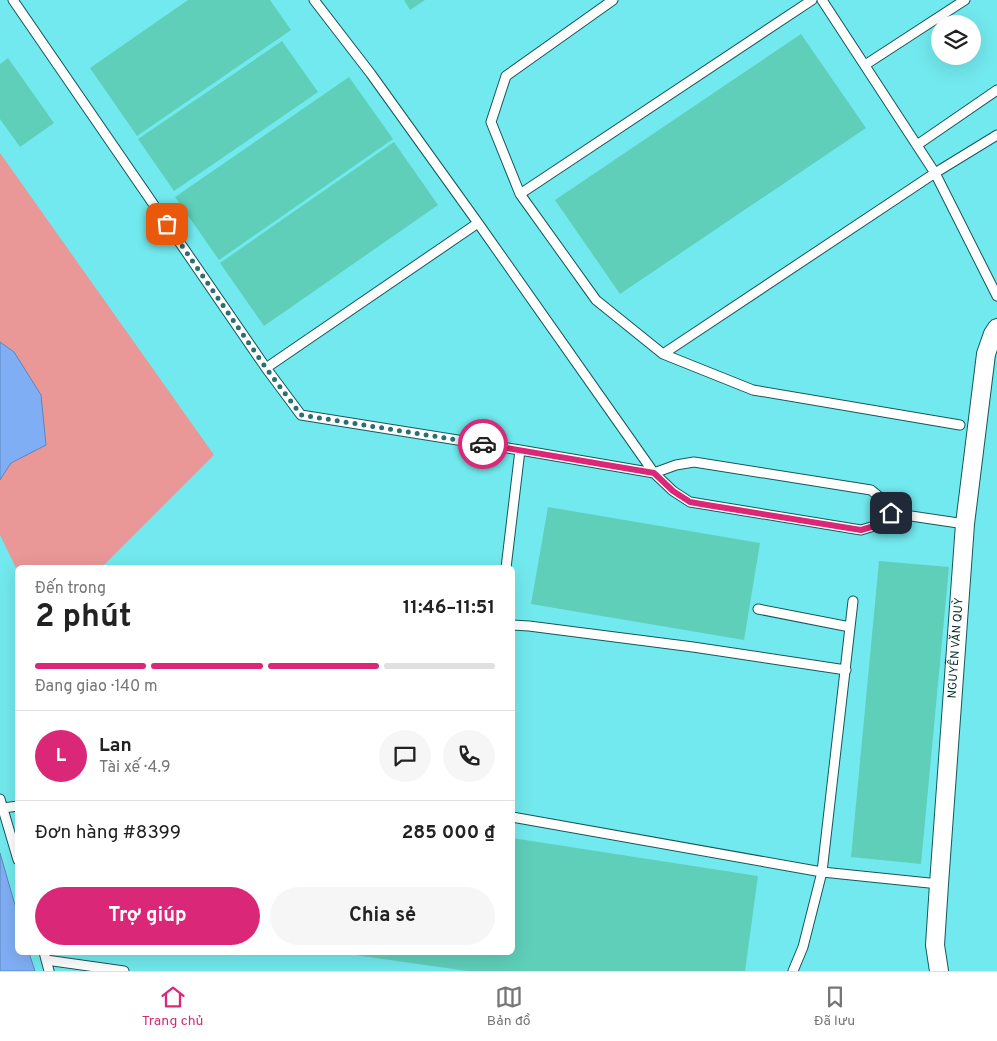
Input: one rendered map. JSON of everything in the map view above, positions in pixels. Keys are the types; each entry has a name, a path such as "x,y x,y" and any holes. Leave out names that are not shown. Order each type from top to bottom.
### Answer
{"street":[{"name":"NGUYỄN VĂN QUỲ","path":"939,971 935,945 965,524 986,354 997,328"}],"lane":[{"path":"12,0 266,368 301,415 654,473 676,465 694,462 872,490 882,499 891,513 965,524"},
{"path":"314,0 371,74 654,473 673,491 690,502 698,504 861,530 878,525 891,513"},
{"path":"613,0 506,76 491,122 520,194 596,300 663,354 753,390 960,425"},
{"path":"520,194 812,0"},
{"path":"822,0 935,174 997,296"},
{"path":"865,65 965,0"},
{"path":"917,145 997,90"},
{"path":"663,354 997,135"},
{"path":"266,368 478,223"},
{"path":"506,565 520,450"},
{"path":"793,971 803,947 822,872 853,601"},
{"path":"758,608 850,627"},
{"path":"515,625 693,647 846,670"},
{"path":"15,806 1,804 15,850"},
{"path":"515,818 822,872 939,884"},
{"path":"49,971 45,956 124,971"}],"shaded area":[{"path":"0,153 214,455 104,565 15,566 0,535 0,480 11,463 14,352 0,342"}],"water":[{"path":"0,342 14,352 41,395 46,445 11,463 0,480"},
{"path":"0,853 15,905 15,955 30,955 35,971 0,971"}],"building":[{"path":"188,0 270,0 291,30 137,136 90,68"},
{"path":"404,0 425,0 410,10"},
{"path":"801,34 866,128 620,294 555,200"},
{"path":"282,41 318,92 174,191 138,139"},
{"path":"8,58 54,123 20,147 0,119 0,64"},
{"path":"349,77 393,139 219,260 175,197"},
{"path":"394,142 438,205 264,326 220,263"},
{"path":"548,507 760,543 744,640 531,604"},
{"path":"879,561 949,567 921,864 851,857"},
{"path":"515,838 758,876 745,971 467,971 355,955 515,955"}],"way so far":[{"path":"167,224 266,368 301,415 483,444"}],"route":[{"path":"483,444 654,473 673,491 690,502 707,505 861,530 878,525 891,513"}]}
